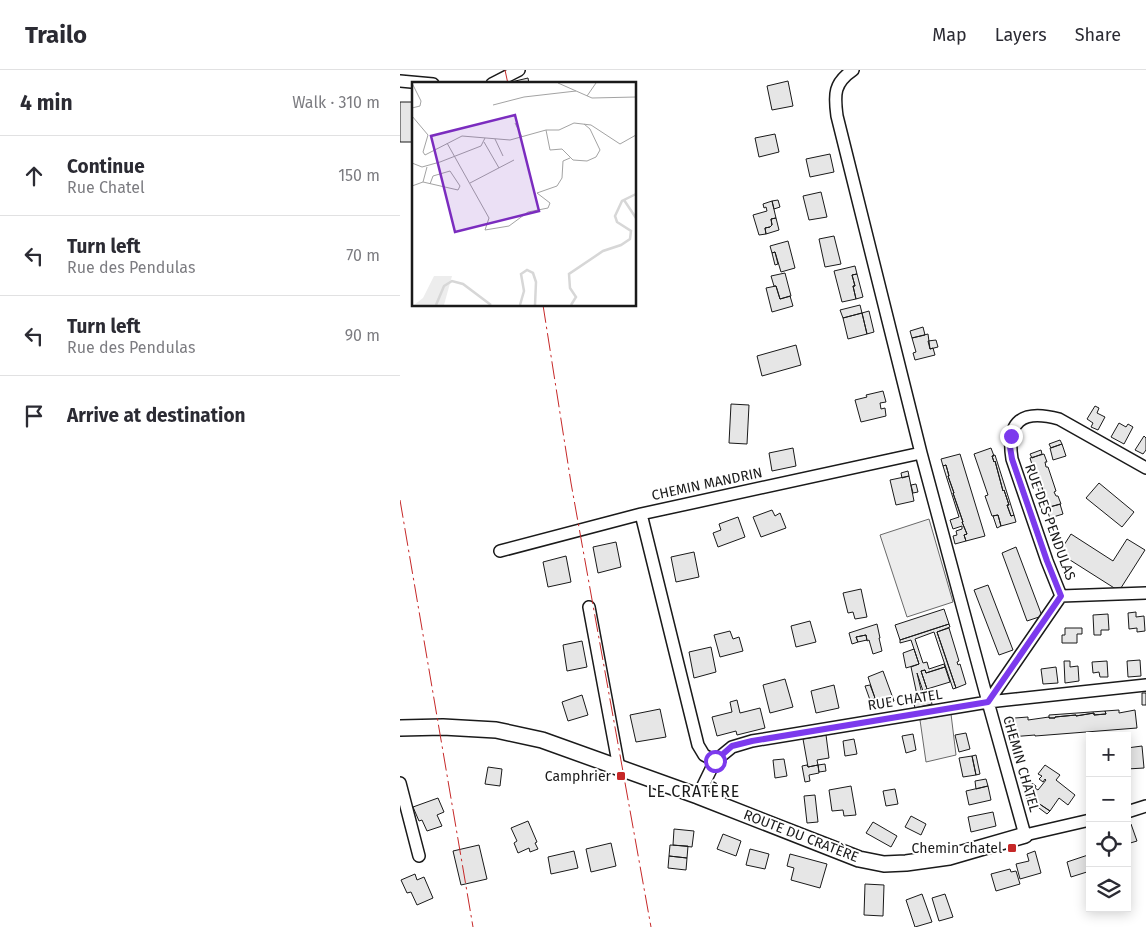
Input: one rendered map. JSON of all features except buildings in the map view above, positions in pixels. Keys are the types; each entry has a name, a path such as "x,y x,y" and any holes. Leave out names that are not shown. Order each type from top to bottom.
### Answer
{"street":[{"path":"496,82 519,70"},
{"name":"CHEMIN CHATEL","path":"853,70 837,86 835,103 837,116 921,453 1025,835"},
{"name":"RUE DES PENDULAS","path":"1061,596 1012,459 1010,447 1015,424 1024,418 1034,416 1049,416 1059,419 1146,468"},
{"name":"CHEMIN MANDRIN","path":"500,551 641,514 921,453"},
{"path":"641,514 698,744 704,755 715,761"},
{"name":"RUE DES PENDULAS","path":"1061,596 1146,593"},
{"name":"RUE DES PENDULAS","path":"988,702 1061,596"},
{"path":"589,607 619,768"},
{"name":"RUE CHATEL","path":"698,796 715,761 732,746 752,741 988,702 1146,685"},
{"name":"ROUTE DU CRATÈRE","path":"400,728 443,727 496,730 542,740 698,796 859,859 884,864 949,857 1025,835 1086,821"},
{"path":"400,783 419,856"},
{"path":"1131,811 1146,806"}],"shaded area":[{"path":"929,519 953,602 907,617 880,535"},
{"path":"951,714 956,755 926,762 920,720"}],"power":[{"path":"505,70 508,82"},
{"path":"543,306 571,483 651,927"},
{"path":"400,500 473,927"}],"place":[{"name":"Camphrier","path":"621,776"},
{"name":"Chemin chatel","path":"1012,848"}],"district":[{"name":"LE CRATÈRE","path":"694,791"}],"route":[{"path":"715,761 732,746 752,741 988,702 1061,596 1012,459 1011,436"}]}
